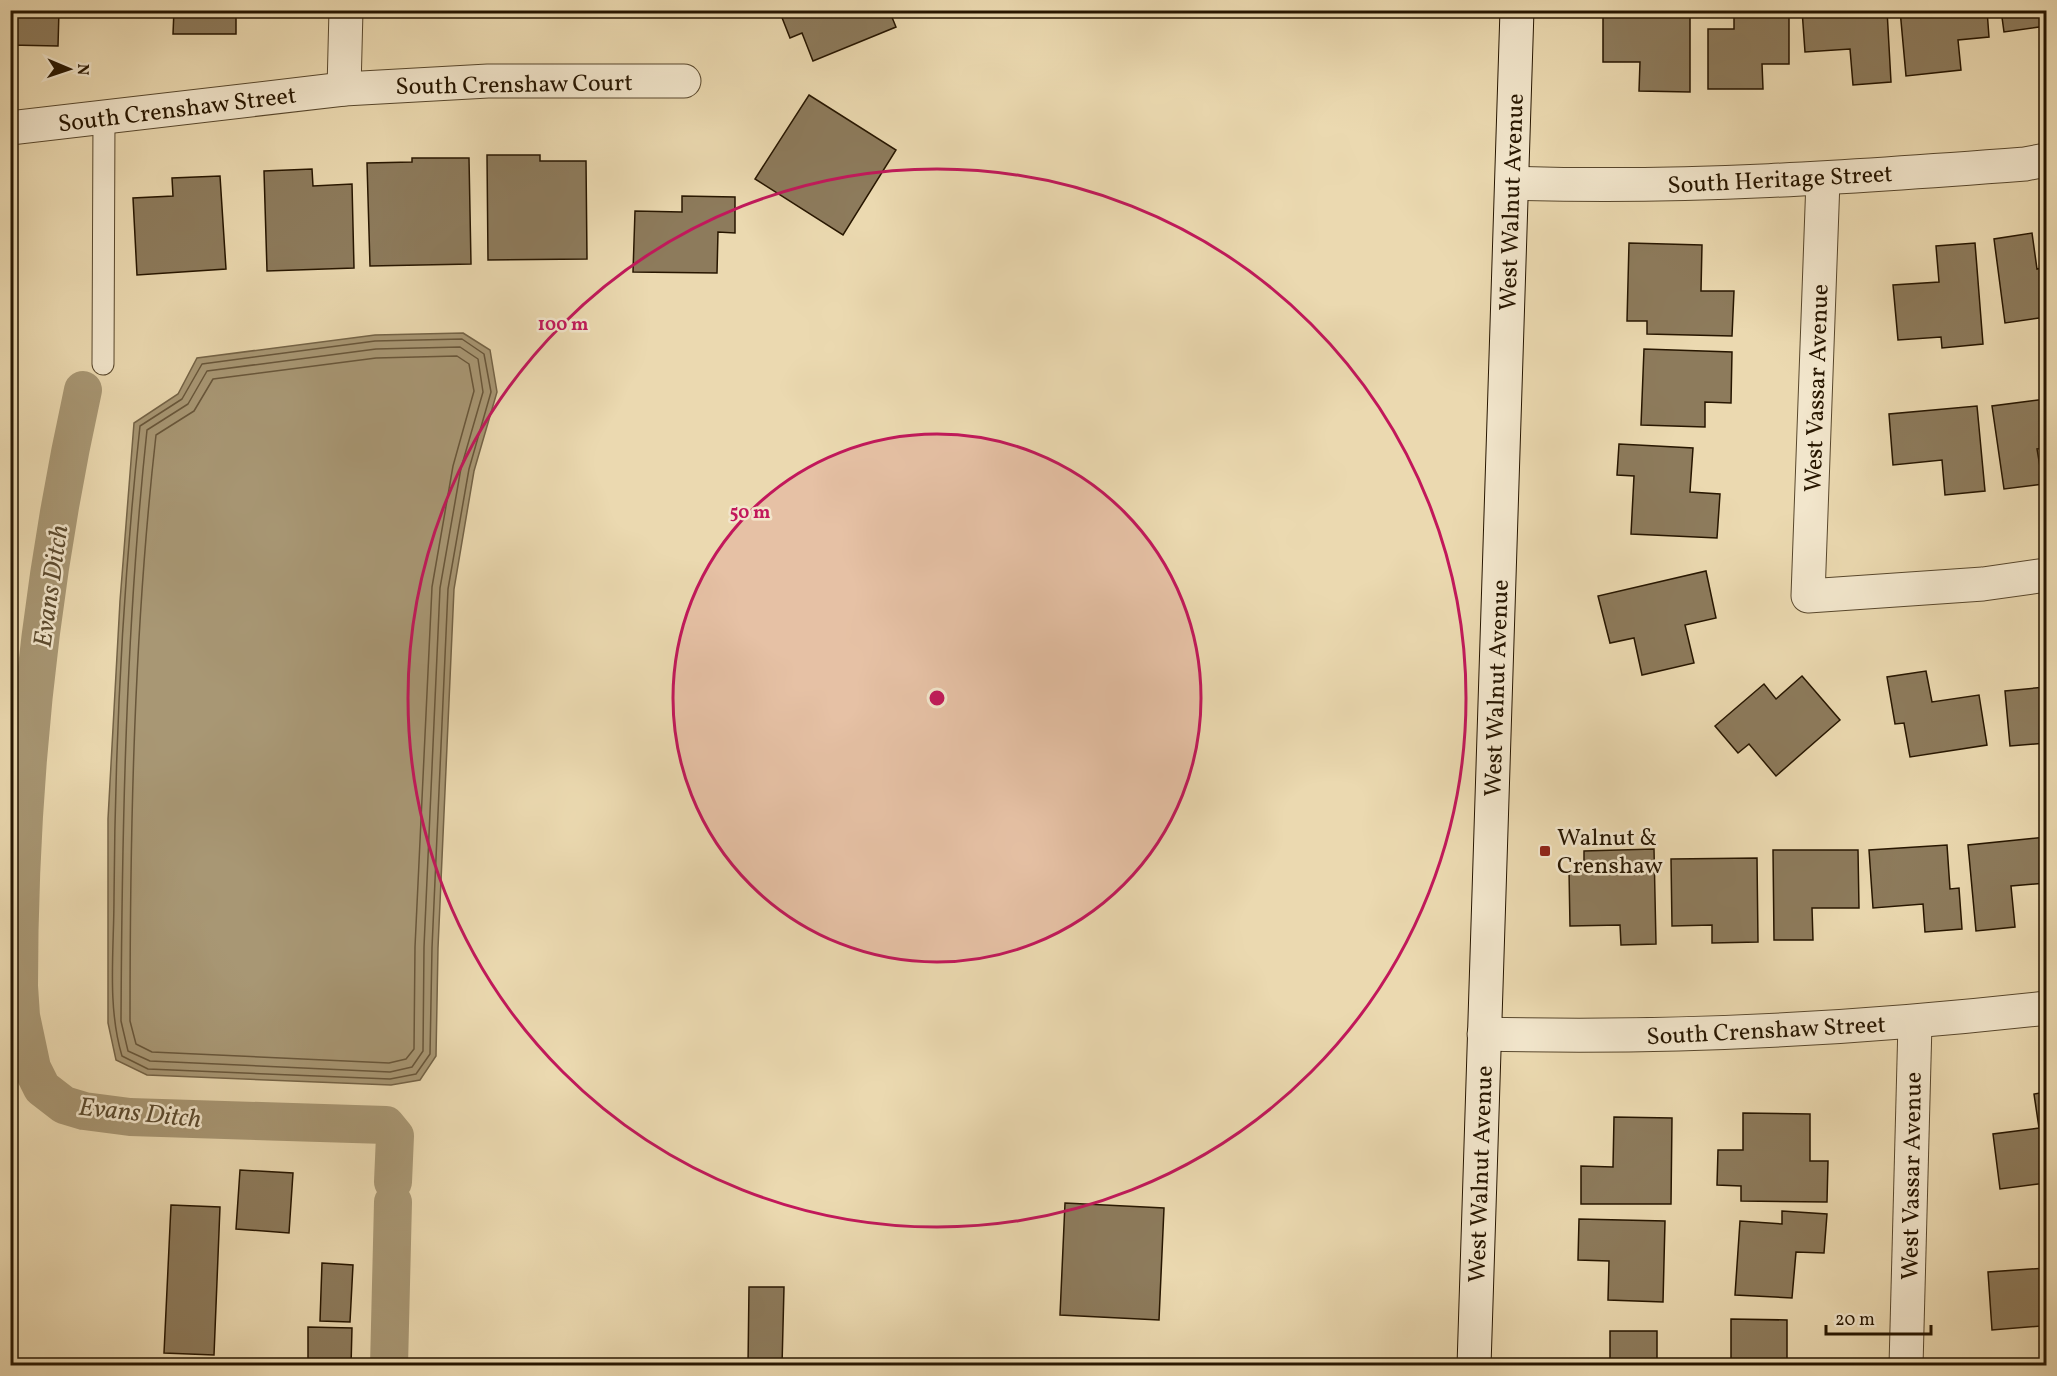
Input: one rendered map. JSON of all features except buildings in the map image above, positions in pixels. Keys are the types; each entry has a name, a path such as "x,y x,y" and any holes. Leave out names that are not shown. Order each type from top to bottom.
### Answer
{"street":[{"path":"344,90 346,10"},
{"name":"West Walnut Avenue","path":"1474,1365 1517,10"},
{"name":"South Crenshaw Court","path":"344,90 488,81 684,81"},
{"name":"South Crenshaw Street","path":"10,128 344,90"},
{"name":"South Heritage Street","path":"1512,183 1720,185 1823,180 2025,164 2046,160"},
{"name":"West Vassar Avenue","path":"1823,180 1809,596 1983,584 2046,575"},
{"name":"South Crenshaw Street","path":"1484,1034 1639,1036 1915,1023 2046,1008"},
{"name":"West Vassar Avenue","path":"1906,1365 1915,1023"}],"lane":[{"path":"103,364 104,117"}],"water":[{"path":"463,333 490,350 497,392 474,471 454,589 438,948 436,1056 420,1080 391,1085 147,1075 116,1060 108,1023 108,819 120,601 134,423 178,394 197,358 375,335"}],"waterway":[{"name":"Evans Ditch","path":"83,390 55,537 35,686 28,761 23,836 19,986 21,1016 32,1068 42,1088 64,1105 84,1111 130,1117 386,1125 395,1136 393,1182"},
{"name":"Evans Ditch","path":"389,1366 393,1202"}],"place":[{"name":"Walnut & Crenshaw","path":"1545,851"}]}
